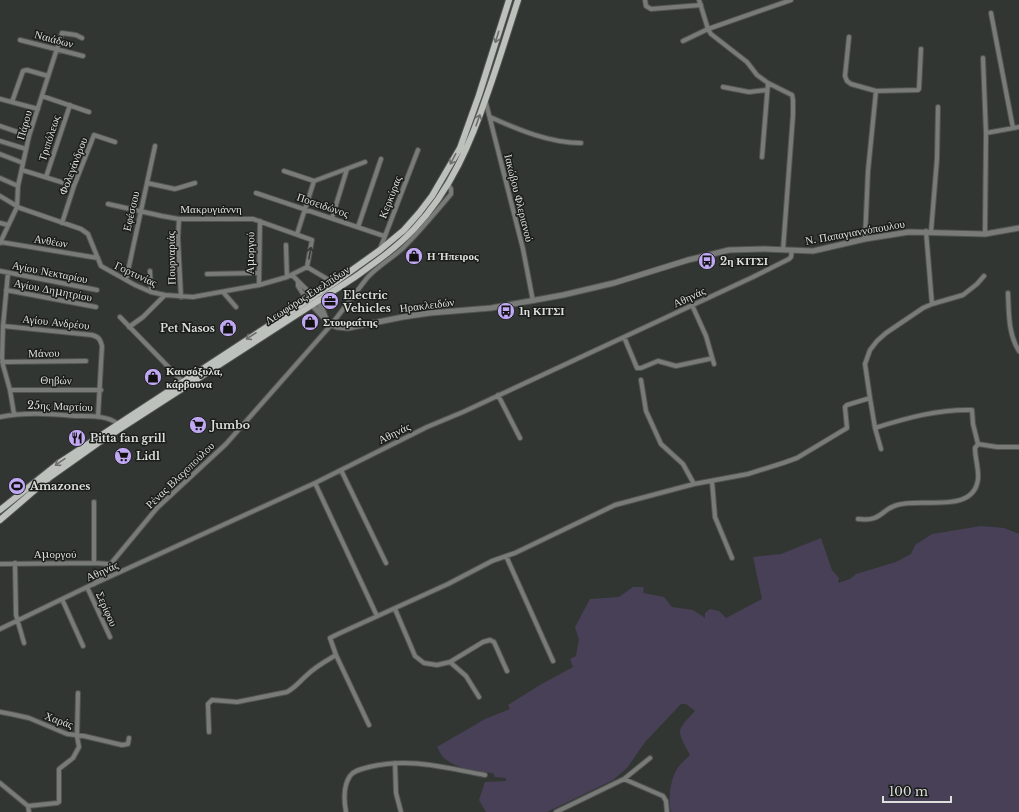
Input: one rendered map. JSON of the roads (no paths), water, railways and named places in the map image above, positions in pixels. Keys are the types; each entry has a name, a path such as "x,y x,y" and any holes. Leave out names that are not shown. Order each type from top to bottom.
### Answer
{"main road":[{"name":"Λεωφόρος Ευελπίδων","path":"0,520 50,477 98,443 312,301 404,230 419,213 442,181 460,148 479,95 509,0"},
{"name":"Λεωφόρος Ευελπίδων","path":"0,510 59,463 182,381 312,301 361,273 399,243 424,218 448,184 466,150 486,99 518,0"}],"street":[{"path":"645,0 646,6 651,9 701,5"},
{"path":"699,0 711,34 747,62 757,75 768,83 792,95 793,100 783,250"},
{"path":"683,41 708,29 791,0"},
{"path":"992,12 1013,128"},
{"name":"Πάρου","path":"0,243 17,207 18,186 29,136 62,32 82,38"},
{"path":"849,37 845,76 847,81 851,84 876,91 918,90 921,49"},
{"name":"Ναιάδων","path":"20,40 83,56"},
{"path":"983,58 986,133 985,234"},
{"path":"12,102 23,71 26,70 48,76"},
{"path":"762,157 768,83"},
{"path":"723,87 749,92 767,90"},
{"path":"865,239 868,171 876,91"},
{"path":"42,96 89,112"},
{"path":"0,99 38,109"},
{"name":"Ιακώβου Φλεριανού","path":"486,99 523,249 533,301"},
{"name":"Τριπόλεως","path":"46,177 70,105"},
{"path":"932,304 928,231 937,159 938,107"},
{"path":"490,117 556,142 582,143"},
{"path":"0,126 29,136"},
{"path":"986,133 1019,127"},
{"name":"Φολεγάνδρου","path":"62,223 74,186 94,135 115,142"},
{"path":"0,141 26,149"},
{"name":"Εφέσσου","path":"126,280 155,146"},
{"name":"Κερκύρας","path":"380,250 384,236 418,150"},
{"path":"0,154 23,163"},
{"path":"358,227 381,159"},
{"path":"284,171 314,180 366,162"},
{"path":"332,218 347,169"},
{"path":"22,170 74,186"},
{"path":"0,178 18,186"},
{"path":"297,234 314,180"},
{"path":"147,183 175,189 195,183"},
{"name":"Ρένας Βλαχοπούλου","path":"94,585 109,564 157,508 226,444 331,325 370,274 402,249 434,215 452,191 448,184"},
{"name":"Ποσειδώνος","path":"256,193 384,236"},
{"name":"Γορτυνίας","path":"0,196 17,207 81,229 88,234 101,266 151,292 181,297 193,297 259,285 287,278 307,267"},
{"name":"Μακρυγιάννη","path":"108,204 162,216 179,218 242,218 260,221 312,240 307,267"},
{"name":"Πουρναριάς","path":"179,218 178,238 181,297"},
{"name":"Αμοργού","path":"259,285 260,221"},
{"path":"0,223 8,225"},
{"name":"Ν. Παπαγιαννόπουλου","path":"533,301 563,296 614,283 688,260 729,250 813,251 865,239 909,232 928,231 985,234 1019,228"},
{"name":"Ανθέων","path":"0,243 98,258"},
{"path":"286,245 287,278"},
{"name":"Αθηνάς","path":"0,629 87,587 315,483 427,427 624,337 789,259 792,255 792,250"},
{"path":"307,267 334,283"},
{"name":"Αγίου Νεκταρίου","path":"0,271 97,290"},
{"path":"150,271 151,292"},
{"path":"8,273 2,322 2,362 10,390 14,414"},
{"path":"207,274 259,273"},
{"path":"292,275 312,301 322,309 326,320 331,325"},
{"path":"881,449 875,428 865,364 870,350 886,332 923,308 963,295 977,284 984,276"},
{"name":"Αγίου Δημητρίου","path":"6,290 96,307"},
{"path":"223,292 236,307"},
{"path":"1008,293 1009,320 1012,336 1019,351"},
{"path":"129,327 143,317 165,295"},
{"name":"Ηρακλειδών","path":"331,325 348,328 430,313 491,308 533,301"},
{"path":"0,303 5,304"},
{"path":"692,305 706,336 714,364"},
{"path":"120,317 182,381"},
{"name":"Αγίου Ανδρέου","path":"2,322 98,336 101,340 102,346 101,390 98,417"},
{"path":"624,337 637,368 658,362 676,366 709,359"},
{"name":"Μάνου","path":"2,362 86,361"},
{"path":"641,380 646,411 661,444 683,464 694,484"},
{"name":"Θηβών","path":"10,390 101,390"},
{"path":"498,395 520,438"},
{"path":"369,726 336,655 330,638 448,584 492,561 515,553 615,505 694,484 748,474 797,458 847,428 844,411 845,407 870,398"},
{"path":"858,519 874,519 897,505 910,503 951,502 967,498 974,490 978,481 978,472 975,462 975,448 978,444 973,424 972,410 923,415 875,428"},
{"name":"25ης Μαρτίου","path":"0,417 14,414 47,413 98,417 113,420 118,424"},
{"path":"978,444 997,447 1019,447"},
{"path":"341,470 386,562"},
{"path":"712,481 715,517 732,558"},
{"path":"315,483 377,616"},
{"path":"94,502 94,563"},
{"path":"506,556 553,661"},
{"path":"15,563 17,621 24,643"},
{"name":"Αμοργού","path":"0,564 109,564"},
{"name":"Σερίφου","path":"87,587 110,637"},
{"path":"62,599 83,646"},
{"path":"395,609 415,656 424,663 436,665 450,662 483,642 490,640 494,642 507,671"},
{"path":"209,732 208,704 212,700 237,702 288,692 294,688 306,675 336,655"},
{"path":"450,662 466,676 479,697"},
{"path":"28,806 59,802 59,769 73,758 79,747 77,736 78,693"},
{"name":"Χαράς","path":"0,712 29,718 67,734 84,736 122,745 128,744 129,738"},
{"path":"556,812 624,779 650,758"},
{"path":"346,812 343,798 350,776 359,769 395,762 410,762 485,775"},
{"path":"395,762 396,793 401,812"},
{"path":"624,779 663,796 666,801 667,812"},
{"path":"0,784 28,806 29,812"}],"place":[{"name":"Η Ήπειρος","path":"414,256"},
{"name":"2η ΚΙΤΣΙ","path":"707,261"},
{"name":"Electric Vehicles","path":"330,301"},
{"name":"1η ΚΙΤΣΙ","path":"506,311"},
{"name":"Στουραΐτης","path":"310,322"},
{"name":"Pet Nasos","path":"228,328"},
{"name":"Καυσόξυλα, κάρβουνα","path":"153,377"},
{"name":"Jumbo","path":"198,425"},
{"name":"Pitta fan grill","path":"77,438"},
{"name":"Lidl","path":"123,456"},
{"name":"Amazones","path":"17,486"}]}
